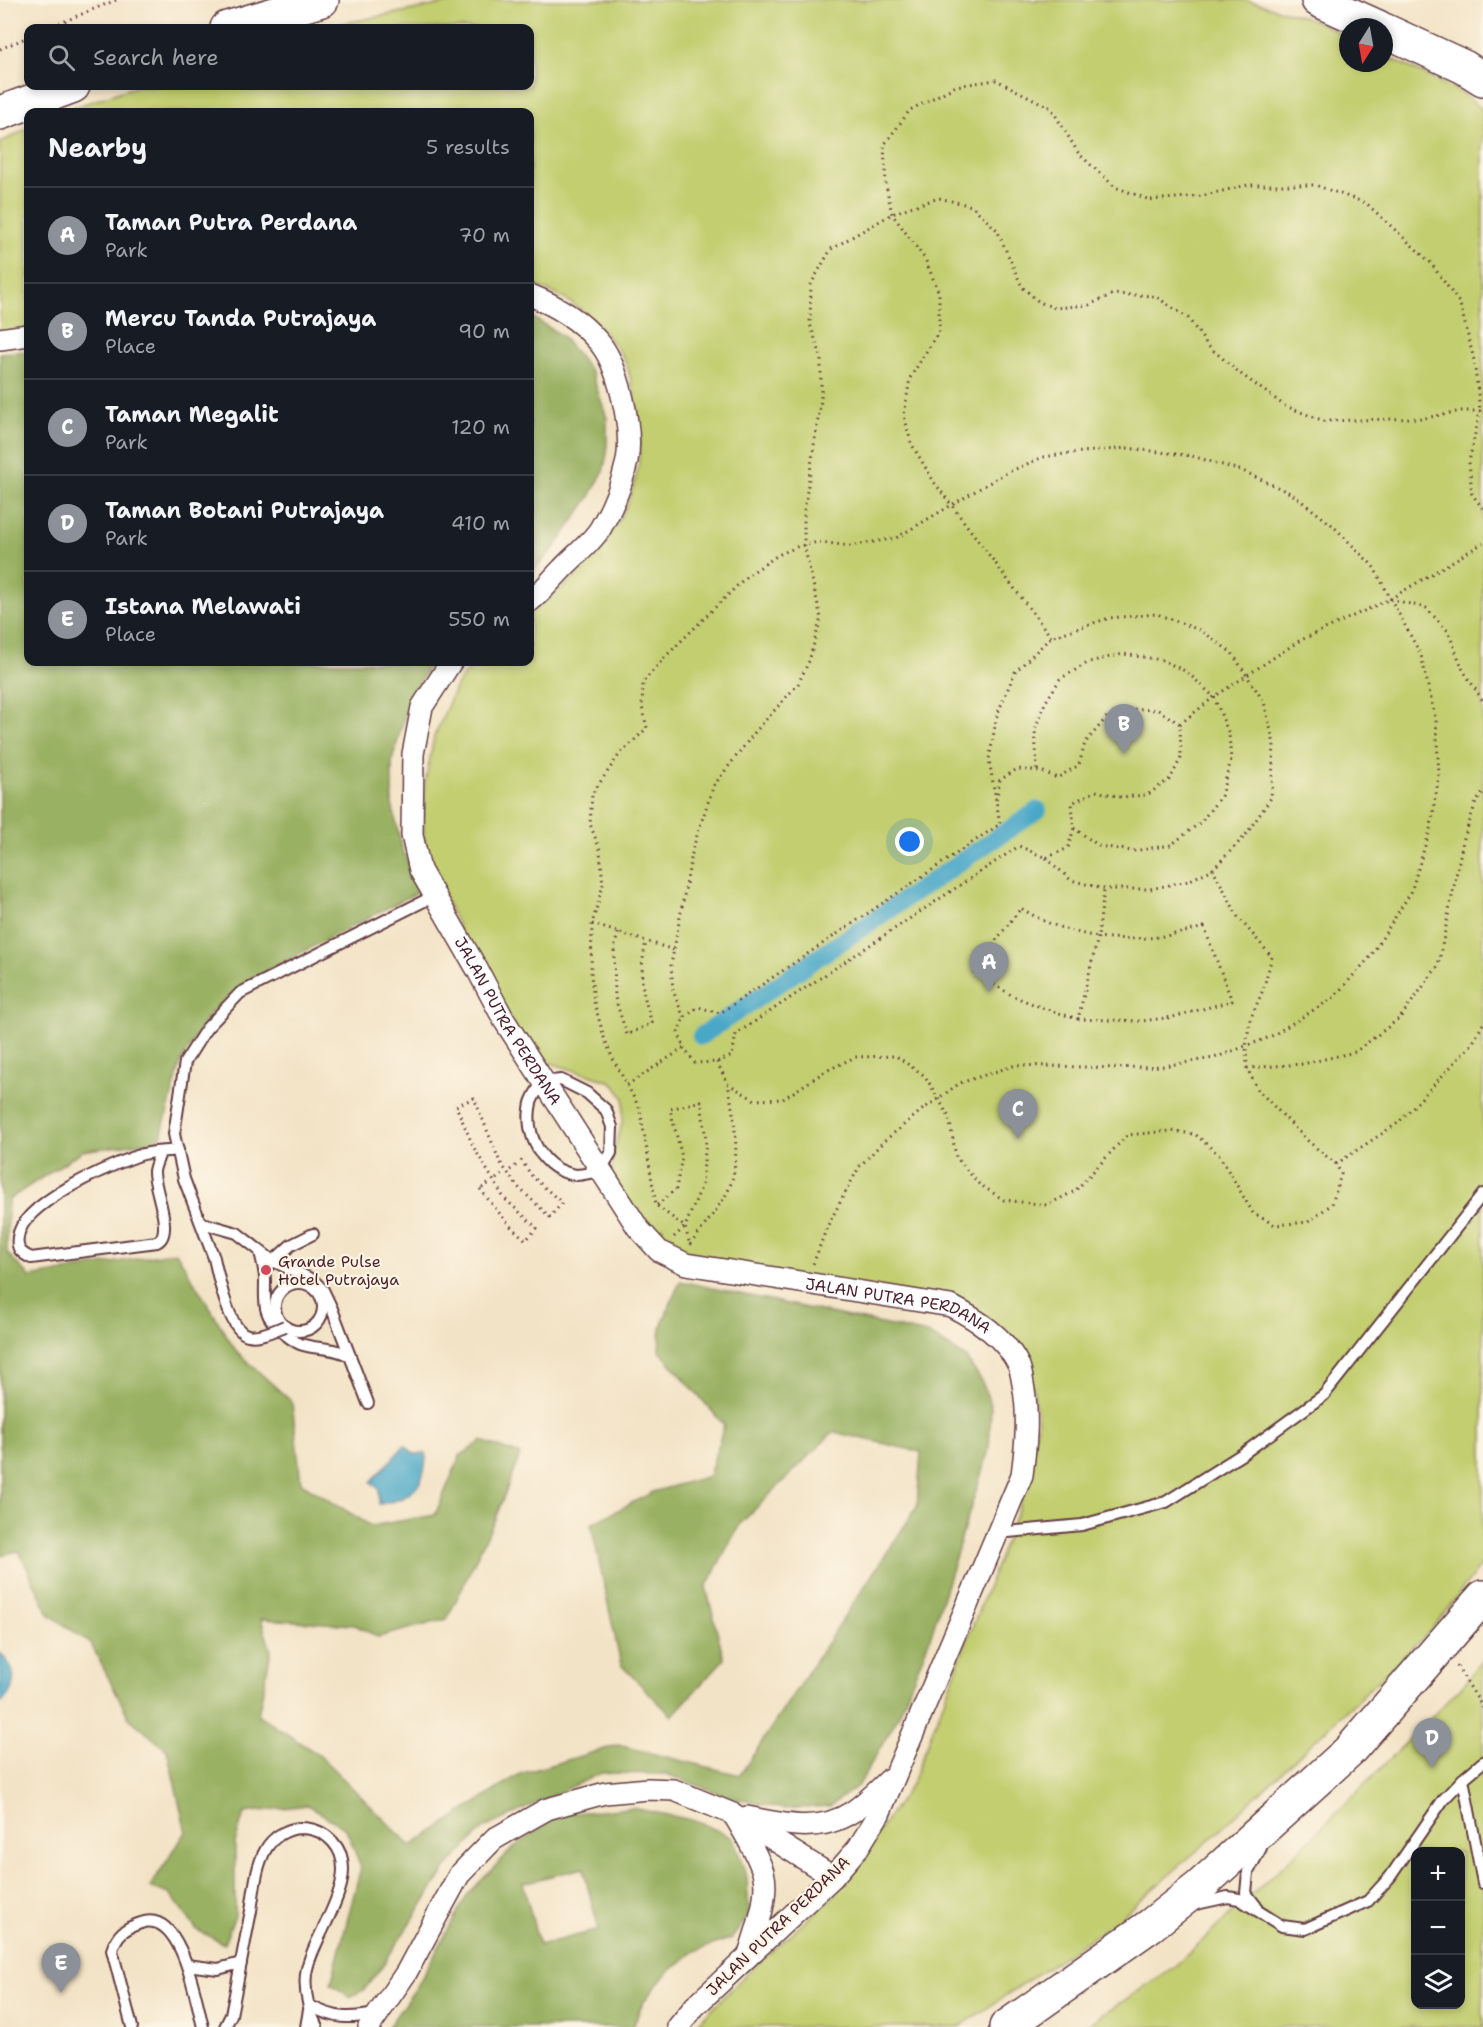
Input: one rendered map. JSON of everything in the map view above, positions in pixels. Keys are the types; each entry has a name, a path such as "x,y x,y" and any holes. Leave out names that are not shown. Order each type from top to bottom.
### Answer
{"main road":[{"path":"241,24 322,0"},
{"path":"1318,0 1358,18"},
{"path":"1393,34 1464,67 1483,79"},
{"path":"0,112 62,90"},
{"path":"1006,2027 1151,1925 1200,1887 1350,1750 1483,1597"}],"street":[{"path":"534,297 576,320 599,341 614,370 623,399 628,429 627,460 615,497 599,530 534,596"},
{"path":"0,339 24,336"},
{"name":"JALAN PUTRA PERDANA","path":"448,666 422,707 413,754 412,836 420,870 504,1020 638,1227 659,1251 686,1264 951,1306 989,1329 1006,1347 1020,1367 1027,1406 1027,1442 1022,1475 879,1814 858,1848 833,1877 695,2006 678,2027"},
{"path":"733,1814 797,1827 826,1824 852,1812 896,1774"},
{"path":"374,2020 406,1973 459,1875 494,1839 547,1809 605,1793 648,1789 674,1790 733,1814 833,1877"},
{"path":"733,1814 764,1873 763,1907 749,1956"}],"lane":[{"path":"285,1326 277,1317 275,1305 279,1293 289,1285 301,1283 313,1287 321,1297 323,1309 319,1321 309,1329 297,1331 285,1326 249,1336 243,1333 230,1316 214,1258 184,1179 174,1134 185,1062 206,1029 240,993 434,896"},
{"path":"561,1080 587,1093 606,1110 612,1127 611,1153 600,1171 578,1175 554,1167 536,1149 529,1125 532,1102 542,1082 561,1080"},
{"path":"160,1153 154,1170 165,1235 162,1240 31,1258 21,1254 17,1245 18,1233 27,1218 43,1203 97,1173 140,1155 178,1150"},
{"path":"997,1533 1082,1526 1166,1502 1244,1453 1324,1395 1483,1194"},
{"path":"202,1223 237,1233 273,1261 313,1280 323,1290 368,1402"},
{"path":"264,1269 291,1245 313,1234"},
{"path":"260,1252 264,1269 265,1309 274,1325 301,1345 333,1349 350,1356"},
{"path":"1151,1925 1201,1902 1228,1897 1239,1899 1282,1926 1305,1929 1368,1901 1390,1877 1443,1800 1483,1762"},
{"path":"1463,1779 1483,1883"},
{"path":"1262,1913 1246,1893 1248,1872 1276,1818"},
{"path":"225,2027 231,2015 256,1881 266,1849 279,1835 298,1828 310,1829 328,1836 340,1851 344,1871 306,1974 306,1996 317,2027"},
{"path":"132,2027 112,1950 116,1939 124,1930 144,1921 161,1924 173,1933 187,1965 203,2027"},
{"path":"187,1965 218,1969 241,1963"},
{"path":"310,2006 339,2018 374,2020"},
{"path":"306,2027 310,2006"}],"path":[{"path":"58,24 116,0"},
{"path":"0,49 24,39"},
{"path":"1051,637 934,482 911,443 904,415 910,378 939,331 939,293 925,259 892,214 886,185 884,146 910,110 956,86 996,80 1051,108 1079,154 1115,187 1150,200 1202,196 1248,185 1315,185 1366,203 1430,262 1460,304 1474,360 1480,411 1469,462 1472,494 1483,509"},
{"path":"684,1018 673,991 671,965 693,848 714,785 755,732 798,684 809,661 821,618 804,545 804,511 821,400 821,356 810,324 812,285 831,249 892,214 939,198 972,206 997,230 1022,288 1039,302 1056,308 1089,305 1113,294 1155,296 1188,318 1208,346 1241,374 1285,406 1324,421 1425,418 1461,411 1480,411"},
{"path":"717,1062 728,1084 736,1129 733,1175 728,1191 690,1245 685,1227 656,1205 640,1109 612,1057 594,1002 591,975 592,924 603,885 600,850 590,824 592,794 619,755 647,728 642,706 643,682 747,576 778,555 804,545 819,542 850,546 896,538 951,503 1004,474 1043,457 1127,448 1192,456 1243,471 1292,494 1332,524 1373,566 1420,655 1436,721 1439,776 1431,826 1411,892 1371,956 1333,998 1270,1037 1214,1058 1163,1066 1117,1068 1016,1065 960,1083 883,1142 859,1167 827,1227 807,1283"},
{"path":"1180,724 1214,697 1299,641 1390,599 1483,543"},
{"path":"1390,599 1426,608 1448,631 1463,670 1483,701"},
{"path":"1157,614 1202,631 1232,654 1264,702 1274,744 1271,798 1245,836 1213,869 1188,881 1150,889 1104,889 1071,880 1046,858 1019,846 736,1034 732,1056 717,1062 696,1063 684,1048 678,1032 684,1018 698,1007 720,1013 1000,824 989,760 997,715 1015,672 1051,637 1109,618 1157,614"},
{"path":"1037,770 1035,729 1045,703 1060,679 1089,662 1123,654 1162,660 1187,672 1214,697 1229,734 1231,760 1221,796 1201,822 1171,845 1133,851 1099,846 1074,828"},
{"path":"996,800 1000,780 1017,769 1037,770 1057,778 1078,765 1085,743 1107,717 1132,709 1158,710 1180,724"},
{"path":"1046,858 1068,848 1074,828 1072,803 1096,791 1121,797 1147,795 1170,779 1181,758 1180,724"},
{"path":"1247,1068 1303,1064 1355,1052 1400,1018 1438,966 1463,841 1476,802 1483,793"},
{"path":"728,1084 754,1100 783,1099 824,1072 855,1057 896,1056 925,1076 949,1117 956,1156 980,1184 1005,1200 1047,1205 1076,1191 1127,1135 1170,1131 1195,1134 1219,1155 1253,1213 1275,1224 1308,1222 1332,1204 1341,1174 1336,1164 1310,1142 1258,1090 1247,1068 1246,1046 1250,1020 1263,990 1272,957 1238,917 1213,869"},
{"path":"1078,1018 1098,937 1104,889"},
{"path":"1020,908 1041,922 1075,933 1098,937 1134,940 1170,937 1204,927 1232,1001 1173,1017 1152,1020 1108,1021 1078,1018 1013,996 972,970 1020,908"},
{"path":"592,924 674,950"},
{"path":"618,933 614,949 615,998 627,1035 652,1023 643,993 641,969 646,941"},
{"path":"1336,1164 1398,1123 1472,1044 1483,1024"},
{"path":"627,1085 684,1048"},
{"path":"490,1183 481,1189 509,1225 526,1240 537,1228 504,1198 474,1148 456,1106 474,1098 500,1162 518,1187 550,1217 562,1203 519,1162 510,1170"},
{"path":"656,1205 675,1189 682,1157 670,1109 701,1101 706,1140 702,1185 685,1227 659,1251"},
{"path":"496,1179 504,1173"},
{"path":"1443,1643 1483,1708"}],"green space":[{"path":"464,0 1245,0 1309,18 1339,33 1339,72 1393,72 1393,59 1462,93 1483,110 1483,1563 1430,1631 1214,1836 1116,1921 959,2027 697,2027 742,1978 837,1893 912,1783 1027,1486 1038,1420 1032,1384 993,1325 711,1263 659,1241 615,1184 612,1166 623,1120 624,1098 612,1082 544,1061 525,1043 465,941 426,858 423,821 425,783 434,737 457,684 473,666 534,666 534,610 574,578 603,548 630,498 638,467 640,435 638,417 631,379 624,359 588,316 563,298 534,285 534,108 72,108 125,90 534,90 534,24 340,24"},
{"path":"24,130 24,332 0,335 0,143"},
{"path":"534,318 561,335 591,371 607,418 607,454 603,472 589,498 556,546 534,570"},
{"path":"24,351 24,666 429,666 409,700 392,761 392,805 402,848 420,891 243,983 208,1016 181,1062 160,1140 82,1151 8,1200 7,1253 30,1277 176,1252 236,1351 292,1402 301,1483 371,1526 435,1515 460,1456 482,1441 520,1455 495,1519 447,1619 378,1637 355,1625 261,1619 271,1651 258,1715 319,1755 411,1846 520,1774 618,1745 740,1775 917,1507 921,1452 833,1432 740,1524 706,1587 724,1659 672,1716 621,1665 591,1524 653,1492 709,1476 724,1425 659,1350 661,1327 680,1281 928,1334 965,1357 982,1381 991,1407 989,1449 930,1638 898,1717 859,1785 830,1806 784,1809 732,1798 666,1774 601,1773 484,1828 447,1867 364,1990 350,1997 331,1984 361,1867 346,1829 308,1805 244,1813 235,1843 235,1915 224,1944 197,1930 171,1895 150,1887 186,1832 167,1750 129,1718 91,1644 49,1614 19,1551 0,1555 0,353"},
{"path":"1483,1660 1483,2027 1085,2027 1175,1966 1300,1850 1462,1686"},
{"path":"633,1808 697,1821 733,1838 747,1877 749,1915 732,1938 695,1951 666,1974 643,2002 633,2027 388,2027 416,1988 468,1894 513,1848 560,1814","holes":["583,1868 599,1930 539,1945 523,1883"]}],"water":[{"path":"405,1445 414,1454 426,1453 420,1483 408,1495 379,1504 379,1489 371,1482"},
{"path":"0,1653 10,1665 14,1677 8,1696 3,1702 0,1702"}],"waterway":[{"path":"701,1036 1038,810"}],"place":[{"name":"Mercu Tanda Putrajaya","path":"1124,754"},
{"name":"Taman Putra Perdana","path":"989,992"},
{"name":"Taman Megalit","path":"1018,1139"},
{"name":"Grande Pulse Hotel Putrajaya","path":"266,1270"},
{"name":"Taman Botani Putrajaya","path":"1432,1768"},
{"name":"Istana Melawati","path":"61,1993"}]}
